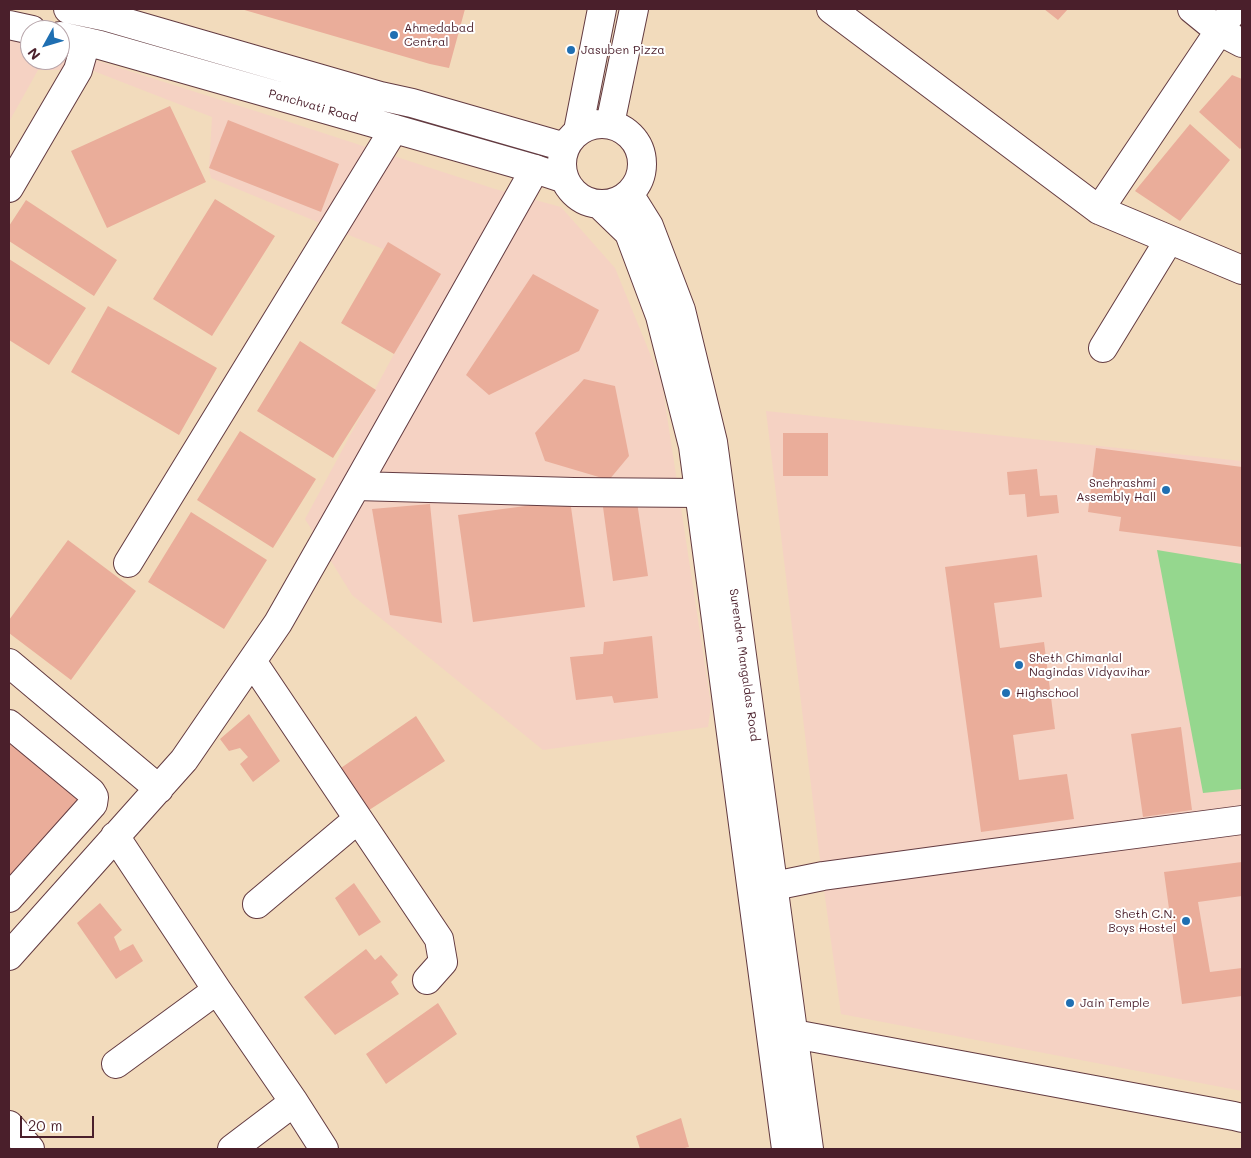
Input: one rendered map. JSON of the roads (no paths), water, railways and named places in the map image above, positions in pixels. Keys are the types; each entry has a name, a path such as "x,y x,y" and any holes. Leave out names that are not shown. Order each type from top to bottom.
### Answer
{"street":[{"path":"68,9 107,17 380,96 572,139"},
{"path":"572,139 587,126 598,123 622,128 633,138 641,151 643,167 639,181 630,194 610,204 588,202 570,189 562,168 562,157 572,139 602,9"},
{"path":"610,124 634,9"},
{"path":"831,9 1099,210 1242,270"},
{"path":"1192,9 1233,23"},
{"path":"1099,210 1242,12"},
{"name":"Panchvati Road","path":"70,38 565,179"},
{"path":"9,188 78,70 86,42"},
{"path":"128,563 394,129"},
{"path":"9,956 184,760 278,623 535,170"},
{"name":"Surendra Mangaldas Road","path":"630,194 649,226 681,310 713,442 809,1149"},
{"name":"Surendra Mangaldas Road","path":"599,204 629,233 660,316 693,446 786,1149"},
{"path":"1103,348 1169,240"},
{"path":"356,486 574,492 699,493"},
{"path":"252,661 439,939 443,962 427,980"},
{"path":"9,663 159,789"},
{"path":"9,724 91,792 94,797 93,804 9,898"},
{"path":"257,904 358,819"},
{"path":"774,886 842,874 1242,820"},
{"path":"116,836 324,1149"},
{"path":"116,1064 217,990"},
{"path":"794,1034 1242,1118"},
{"path":"232,1149 294,1102"},
{"path":"9,1125 30,1149"}],"place":[{"name":"Ahmedabad Central","path":"394,35"},
{"name":"Jasuben Pizza","path":"571,50"},
{"name":"Snehrashmi Assembly Hall","path":"1166,490"},
{"name":"Sheth Chimanlal Nagindas Vidyavihar","path":"1019,665"},
{"name":"Highschool","path":"1006,693"},
{"name":"Sheth C.N. Boys Hostel","path":"1186,921"},
{"name":"Jain Temple","path":"1070,1003"}]}
